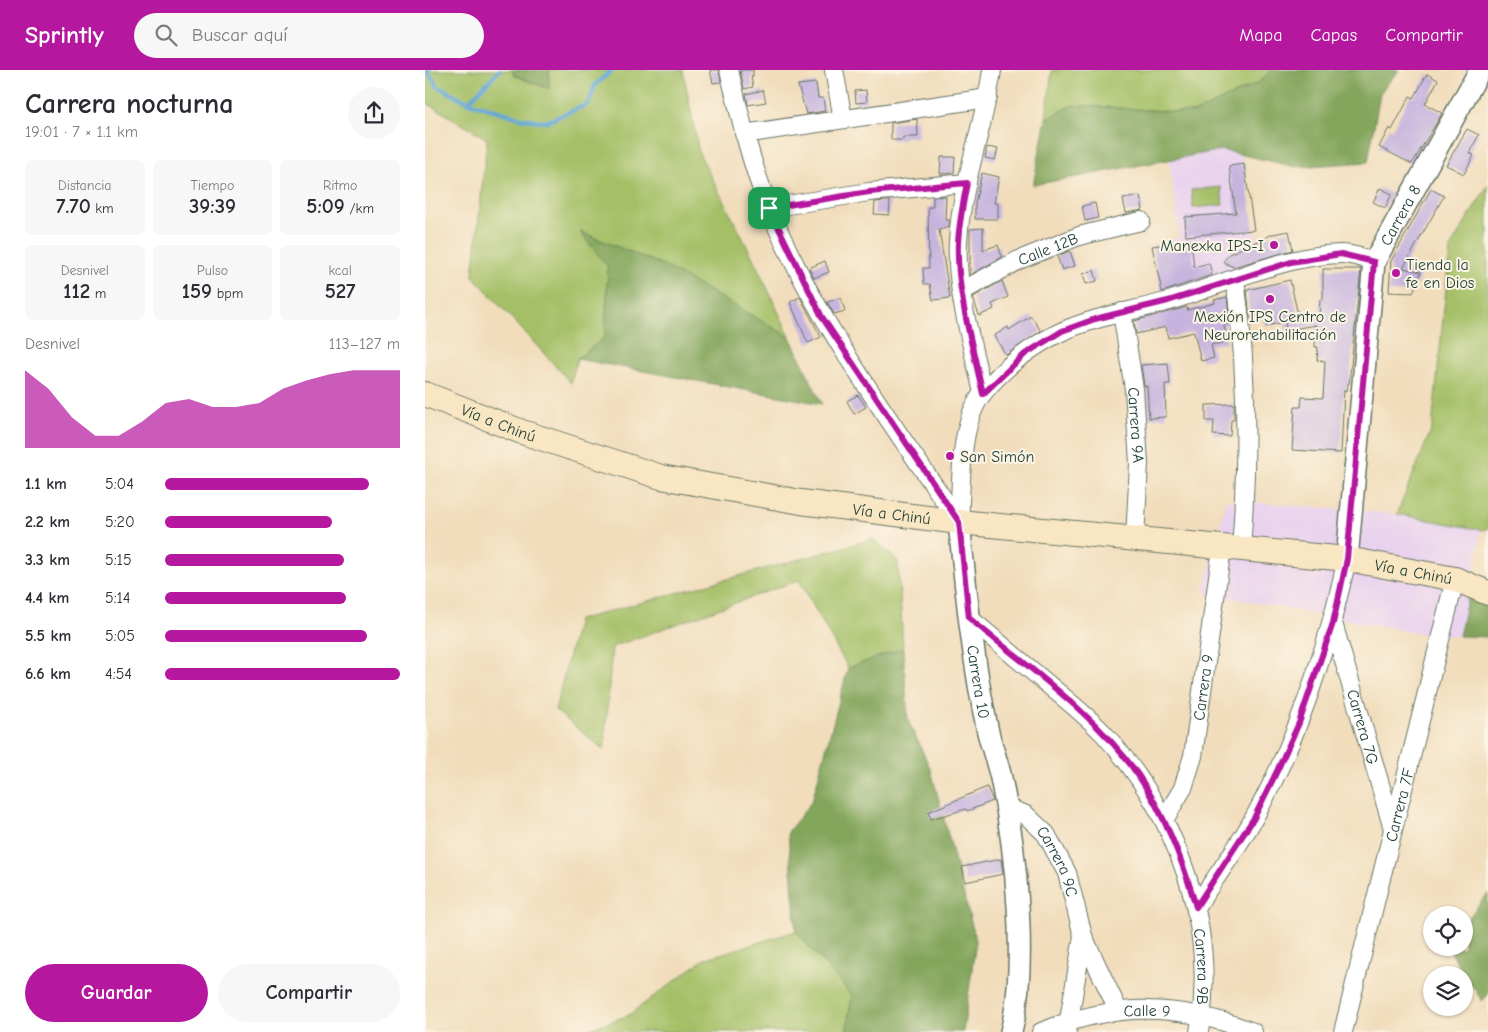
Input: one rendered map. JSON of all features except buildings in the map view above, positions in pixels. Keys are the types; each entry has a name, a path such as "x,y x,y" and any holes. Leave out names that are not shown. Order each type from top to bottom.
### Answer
{"main road":[{"name":"Vía a Chinú","path":"425,394 522,432 661,477 801,502 959,522 1347,559 1455,579 1488,593"}],"street":[{"path":"729,70 744,134 769,208 822,317 959,522"},
{"path":"834,70 843,119"},
{"path":"983,394 962,291 957,244 961,211 988,98 992,70"},
{"name":"Carrera 8","path":"1196,907 1258,810 1299,723 1333,623 1347,559 1374,262 1479,70"},
{"path":"744,134 988,98"},
{"path":"769,208 869,192 967,183"},
{"name":"Calle 12B","path":"962,291 1019,260 1079,236 1141,221"},
{"name":"Carrera 10","path":"1011,1032 1017,985 1018,940 1015,873 1002,783 988,732 969,618 959,522 968,427 972,411 983,394 1025,354 1050,338 1076,326 1168,301 1291,262 1332,255 1357,256 1374,262"},
{"name":"Carrera 9","path":"1164,820 1183,788 1193,756 1213,628 1231,548 1247,438 1244,368 1235,280"},
{"name":"Carrera 9A","path":"1122,312 1133,389 1139,463 1135,539"},
{"name":"Carrera 7F","path":"1343,1032 1455,579"},
{"name":"Carrera 9B","path":"969,618 1104,733 1138,775 1164,820 1184,863 1196,907 1203,960 1201,1023"},
{"name":"Carrera 7G","path":"1333,623 1393,829"},
{"name":"Carrera 9C","path":"1006,807 1026,814 1047,834 1067,873 1083,936 1118,1010"},
{"name":"Carrera 9C","path":"1067,1027 1083,936"},
{"name":"Calle 9","path":"1041,1032 1067,1027 1118,1010 1160,1009 1201,1023 1253,1032"}],"shaded area":[{"path":"1222,150 1242,155 1259,261 1166,295 1162,294 1152,246 1180,237 1169,160"},
{"path":"1226,500 1397,514 1482,530 1459,636 1426,635 1204,593"}],"green space":[{"path":"425,70 513,70 514,75 543,87 549,86 549,70 683,70 699,153 754,260 790,337 663,265 581,232 608,267 605,337 577,359 571,383 473,276 487,139 425,102"},
{"path":"513,70 549,70 549,89 514,75"},
{"path":"1052,70 1272,70 1258,83 1194,113 1073,105 1046,119"},
{"path":"1272,70 1399,70 1380,93 1368,162 1296,167 1222,150 1033,185 1046,119 1073,105 1194,113 1258,83"},
{"path":"1488,185 1488,529 1482,530 1397,514 1432,428 1450,248"},
{"path":"1221,187 1223,205 1193,208 1191,190"},
{"path":"580,232 663,265 790,337 822,404 577,359 605,337 608,267"},
{"path":"873,539 898,561 903,648 848,668 799,580 612,647 604,750 555,710 578,620"},
{"path":"1469,591 1488,599 1488,637 1459,636"},
{"path":"903,648 908,720 931,770 976,941 963,1032 846,1032 852,996 796,931 788,832 812,801 848,668"},
{"path":"1488,893 1488,995 1482,1001 1473,987 1473,966 1460,966 1453,956 1473,956 1473,912"},
{"path":"796,931 852,996 846,1032 581,1032 629,1015 704,959"}],"waterway":[{"path":"427,70 437,86 468,102 521,118 546,122 588,104 595,85 612,70"},
{"path":"468,102 500,70"}],"place":[{"name":"Manexka IPS-I","path":"1274,245"},
{"name":"Tienda la fe en Dios","path":"1396,273"},
{"name":"Mexión IPS Centro de Neurorehabilitación","path":"1270,299"},
{"name":"San Simón","path":"950,456"}],"route":[{"path":"967,183 957,244 962,291 983,394 1025,354 1062,331 1095,319 1168,301 1291,262 1341,254 1357,256 1374,262 1347,559 1333,623 1299,723 1277,771 1254,818 1196,907 1184,863 1164,820 1138,775 1104,733 969,618 959,522 822,317 769,208 869,192 967,183"}]}
